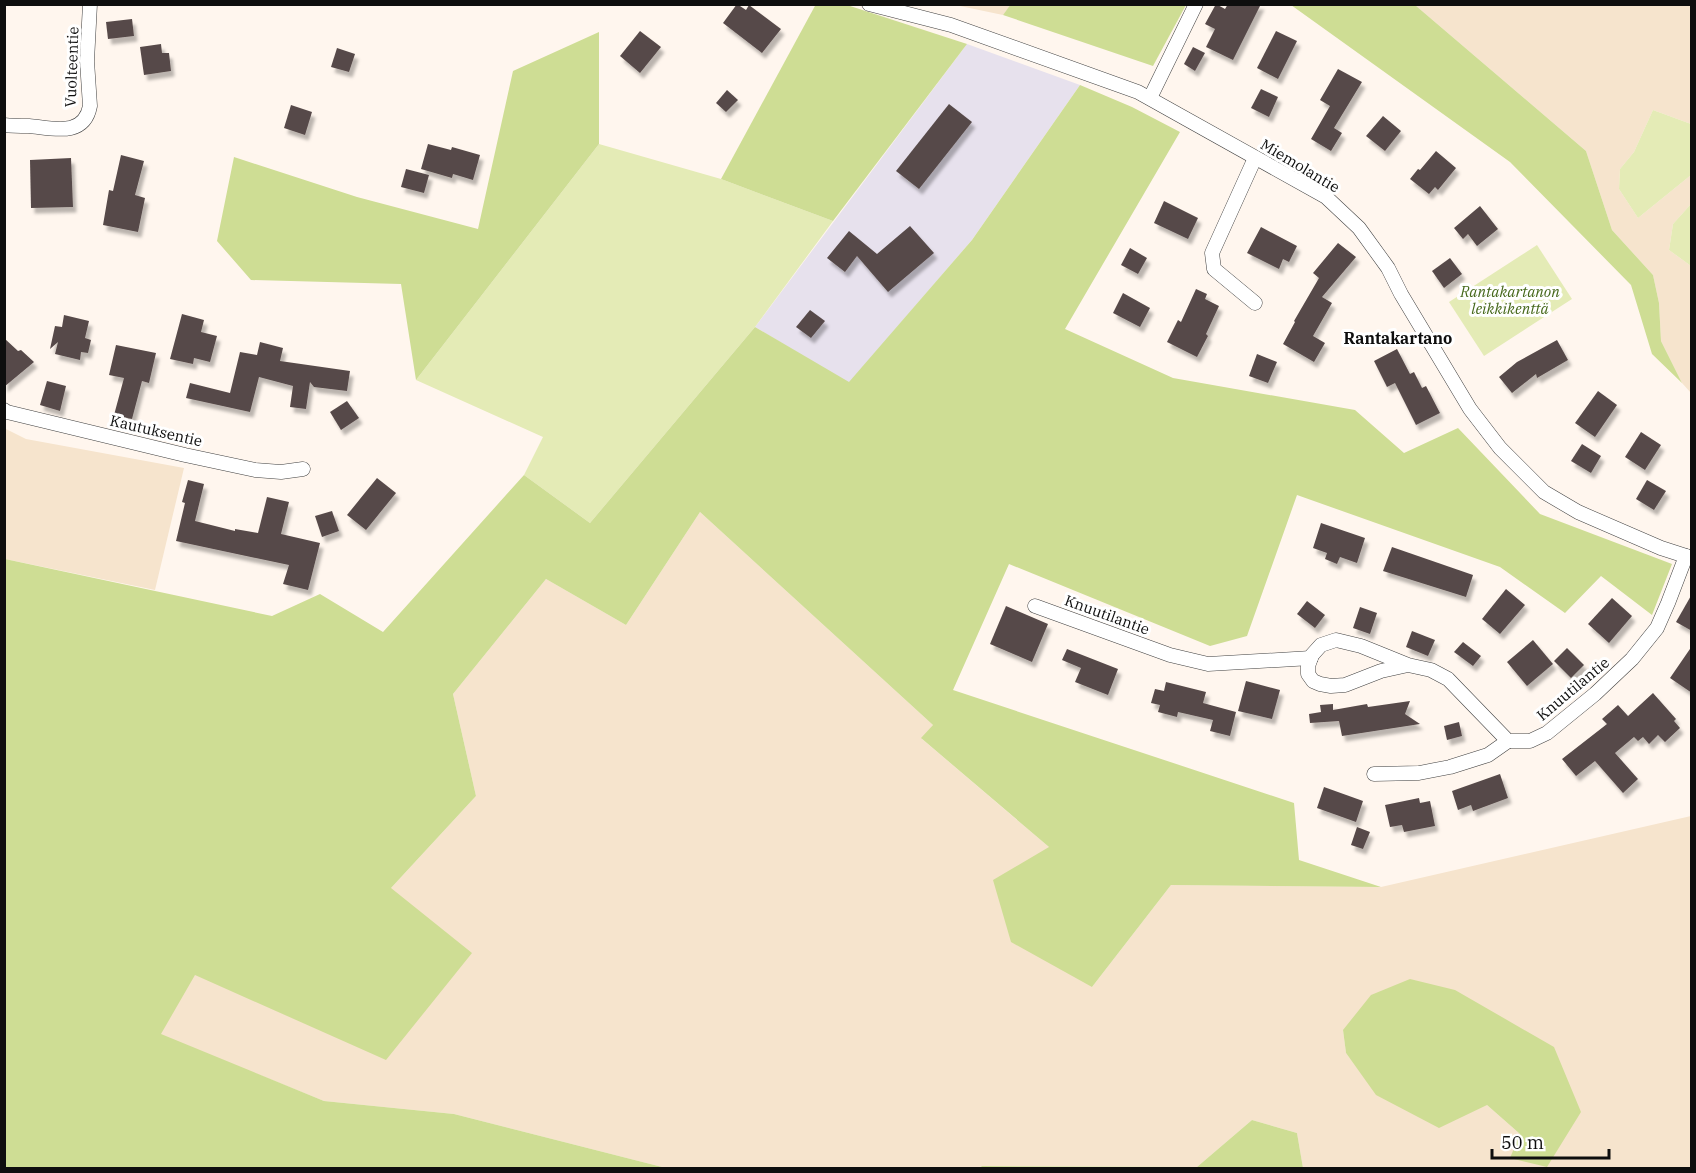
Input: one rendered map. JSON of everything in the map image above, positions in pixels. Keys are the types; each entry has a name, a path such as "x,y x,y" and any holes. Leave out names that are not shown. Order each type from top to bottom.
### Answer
{"street":[{"name":"Vuolteentie","path":"4,125 67,129 81,124 90,106 87,61 90,4"},
{"name":"Miemolantie","path":"868,4 951,25 1138,92 1326,198 1359,228 1388,268 1401,294 1470,409 1500,448 1544,492 1578,512 1661,548 1689,557"},
{"path":"1150,98 1196,4"},
{"path":"1255,158 1212,253 1214,269 1255,303"},
{"name":"Kautuksentie","path":"4,410 255,470 281,472 303,469"},
{"name":"Knuutilantie","path":"1508,741 1530,741 1547,733 1595,694 1632,659 1657,628 1689,557"},
{"name":"Knuutilantie","path":"1035,606 1170,655 1208,664 1311,658"},
{"path":"1374,774 1419,774 1450,767 1488,755 1508,741 1448,679 1431,670 1408,665 1360,646 1336,640 1321,645 1311,658 1308,674 1313,681 1320,684 1345,685 1381,671 1408,665"}],"shaded area":[{"path":"961,4 1011,5 1003,15 960,6"},
{"path":"1415,5 1691,5 1691,124 1653,110 1634,152 1620,169 1619,189 1638,218 1691,175 1691,204 1673,224 1669,250 1691,266 1691,393 1682,383 1661,341 1659,303 1653,275 1612,230 1586,151"},
{"path":"967,44 1080,85 972,240 849,383 755,327"},
{"path":"4,428 26,439 184,468 155,590 5,559"},
{"path":"700,512 933,725 922,739 1049,847 1092,987 1171,885 1381,887 1691,816 1691,1168 1303,1168 1297,1133 1252,1120 1197,1167 666,1168 454,1114 324,1101 160,1035 194,974 391,888 476,796 453,694 546,579 626,625","holes":["1343,1030 1581,1112 1520,1134 1487,1105 1377,1095 1346,1053"]}],"green space":[{"path":"816,4 847,5 967,44 833,221 721,179"},
{"path":"1011,4 1186,5 1153,66 1003,15"},
{"path":"1291,5 1415,5 1586,151 1612,230 1653,275 1659,303 1661,341 1682,383 1652,354 1631,285 1510,162"},
{"path":"599,32 599,144 416,380 401,284 251,280 217,241 234,157 357,197 478,229 513,71"},
{"path":"1080,85 1132,107 1180,132 1065,329 1173,378 1355,410 1404,453 1458,428 1540,514 1672,564 1652,615 1601,576 1565,613 1500,567 1297,495 1247,636 1210,646 1009,564 953,690 1294,803 1299,860 1381,887 1171,885 1092,987 1011,942 993,880 1049,847 921,738 933,725 700,512 626,625 546,579 453,694 476,796 391,888 472,953 386,1060 195,975 161,1034 324,1101 454,1114 666,1168 5,1168 5,559 272,616 320,594 383,632 524,475 590,523 755,327 849,382 972,240"},
{"path":"1653,110 1691,124 1691,175 1638,218 1619,189 1620,169 1634,152"},
{"path":"599,144 721,179 833,221 755,327 590,523 524,475 543,437 416,380"},
{"path":"1691,204 1691,266 1669,250 1673,224"},
{"name":"Rantakartanon leikkikenttä","path":"1537,245 1572,299 1484,356 1449,302"},
{"path":"1410,979 1455,990 1554,1047 1581,1112 1547,1167 1510,1158 1520,1134 1487,1105 1439,1128 1376,1095 1346,1053 1343,1030 1371,995"},
{"path":"1252,1120 1297,1133 1303,1168 979,1168 982,1166 1197,1167"}],"building":[{"path":"737,4 746,10 749,5 781,29 762,53 723,23"},
{"path":"1216,4 1225,9 1228,4 1261,4 1233,60 1206,47 1215,29 1205,24"},
{"path":"132,19 134,36 108,39 106,22"},
{"path":"640,31 661,47 640,73 620,56"},
{"path":"1276,31 1297,41 1278,79 1257,68"},
{"path":"161,44 162,53 169,53 171,71 144,75 140,47"},
{"path":"1193,47 1205,53 1195,71 1184,64"},
{"path":"337,48 355,54 349,72 331,67"},
{"path":"1338,69 1362,82 1334,128 1342,133 1331,151 1311,139 1330,106 1320,100"},
{"path":"1261,89 1278,97 1269,117 1251,108"},
{"path":"727,90 738,100 726,112 716,103"},
{"path":"949,104 972,122 919,189 896,171"},
{"path":"291,105 312,112 305,135 284,128"},
{"path":"1383,116 1401,131 1385,151 1366,136"},
{"path":"428,144 451,150 452,147 480,155 473,180 453,174 452,178 421,169"},
{"path":"1436,151 1456,168 1438,190 1435,187 1429,194 1410,179"},
{"path":"121,155 144,161 135,195 145,198 138,232 103,225 109,190 113,191"},
{"path":"71,158 73,207 31,208 30,160"},
{"path":"406,169 429,175 424,193 401,187"},
{"path":"1164,201 1198,218 1188,239 1154,223"},
{"path":"1480,206 1498,229 1477,246 1468,234 1463,239 1454,228"},
{"path":"910,226 934,253 888,292 857,256 845,272 827,258 849,231 877,254"},
{"path":"1261,227 1297,246 1289,262 1283,259 1279,269 1247,253"},
{"path":"1338,243 1356,257 1322,297 1332,303 1313,336 1325,343 1314,362 1283,344 1319,278 1313,273"},
{"path":"1130,248 1147,258 1138,274 1121,265"},
{"path":"1450,258 1462,274 1444,288 1432,271"},
{"path":"1196,289 1207,294 1205,299 1219,306 1197,357 1167,342 1178,320 1181,322"},
{"path":"1123,293 1150,308 1140,327 1113,313"},
{"path":"810,310 825,321 811,338 796,327"},
{"path":"182,314 204,320 201,332 217,336 210,362 194,358 193,364 170,359"},
{"path":"64,315 89,321 85,338 91,340 88,353 81,352 80,360 55,354 58,342 50,349 55,326 62,327"},
{"path":"4,338 34,362 4,387"},
{"path":"1557,340 1568,360 1537,378 1536,374 1512,393 1499,377 1517,362"},
{"path":"260,342 283,348 280,361 350,371 347,391 314,387 310,382 306,409 290,407 293,386 259,377 250,412 186,398 190,383 230,393 240,352 257,355"},
{"path":"116,345 156,353 149,383 142,381 132,419 114,415 124,378 109,375"},
{"path":"1397,349 1410,374 1414,372 1422,388 1426,386 1440,413 1416,425 1395,383 1387,387 1374,361"},
{"path":"1257,354 1277,362 1268,383 1249,376"},
{"path":"47,381 66,386 60,411 40,405"},
{"path":"1598,391 1617,405 1595,437 1575,423"},
{"path":"347,401 359,418 341,430 330,412"},
{"path":"1641,432 1661,445 1645,470 1625,457"},
{"path":"1582,444 1601,456 1591,473 1571,461"},
{"path":"377,478 396,493 366,530 347,515"},
{"path":"188,480 204,484 195,521 235,531 235,529 258,533 267,497 289,502 281,534 320,543 308,590 283,584 289,565 176,541"},
{"path":"1647,480 1666,491 1654,510 1636,499"},
{"path":"332,511 339,531 322,537 315,516"},
{"path":"1321,523 1365,538 1357,563 1340,557 1337,564 1325,559 1327,553 1313,548"},
{"path":"1392,547 1473,575 1466,597 1383,571"},
{"path":"1506,589 1525,605 1500,634 1482,619"},
{"path":"1692,594 1692,631 1676,622"},
{"path":"1612,598 1632,616 1609,643 1588,624"},
{"path":"1307,601 1325,615 1315,628 1297,614"},
{"path":"1006,606 1048,624 1032,662 990,644"},
{"path":"1360,607 1377,613 1370,634 1353,628"},
{"path":"1412,631 1435,640 1428,656 1406,647"},
{"path":"1533,640 1553,664 1527,686 1507,662"},
{"path":"1463,642 1481,656 1473,666 1454,652"},
{"path":"1692,646 1692,693 1670,678"},
{"path":"1567,648 1584,665 1571,678 1554,661"},
{"path":"1067,649 1118,669 1108,695 1075,682 1081,668 1062,660"},
{"path":"1246,681 1280,690 1272,719 1238,711"},
{"path":"1166,682 1206,692 1203,703 1236,712 1230,736 1210,731 1213,720 1178,712 1177,717 1158,712 1160,705 1151,703 1155,689 1164,691"},
{"path":"1653,693 1676,719 1674,721 1680,728 1665,742 1658,735 1649,744 1643,737 1638,741 1634,737 1615,753 1638,779 1623,793 1595,761 1576,776 1562,759 1607,724 1602,719 1618,705 1628,716"},
{"path":"1410,701 1405,714 1420,724 1342,736 1339,721 1310,723 1309,714 1321,712 1320,705 1333,704 1333,710 1367,704 1368,707"},
{"path":"1459,722 1462,736 1447,740 1444,726"},
{"path":"1500,774 1508,798 1473,811 1471,805 1458,810 1452,791"},
{"path":"1324,787 1363,801 1356,822 1317,808"},
{"path":"1419,798 1420,803 1430,801 1435,826 1404,832 1402,825 1390,827 1385,805"},
{"path":"1357,827 1370,832 1363,849 1351,845"}],"district":[{"name":"Rantakartano","path":"1398,338"}]}
